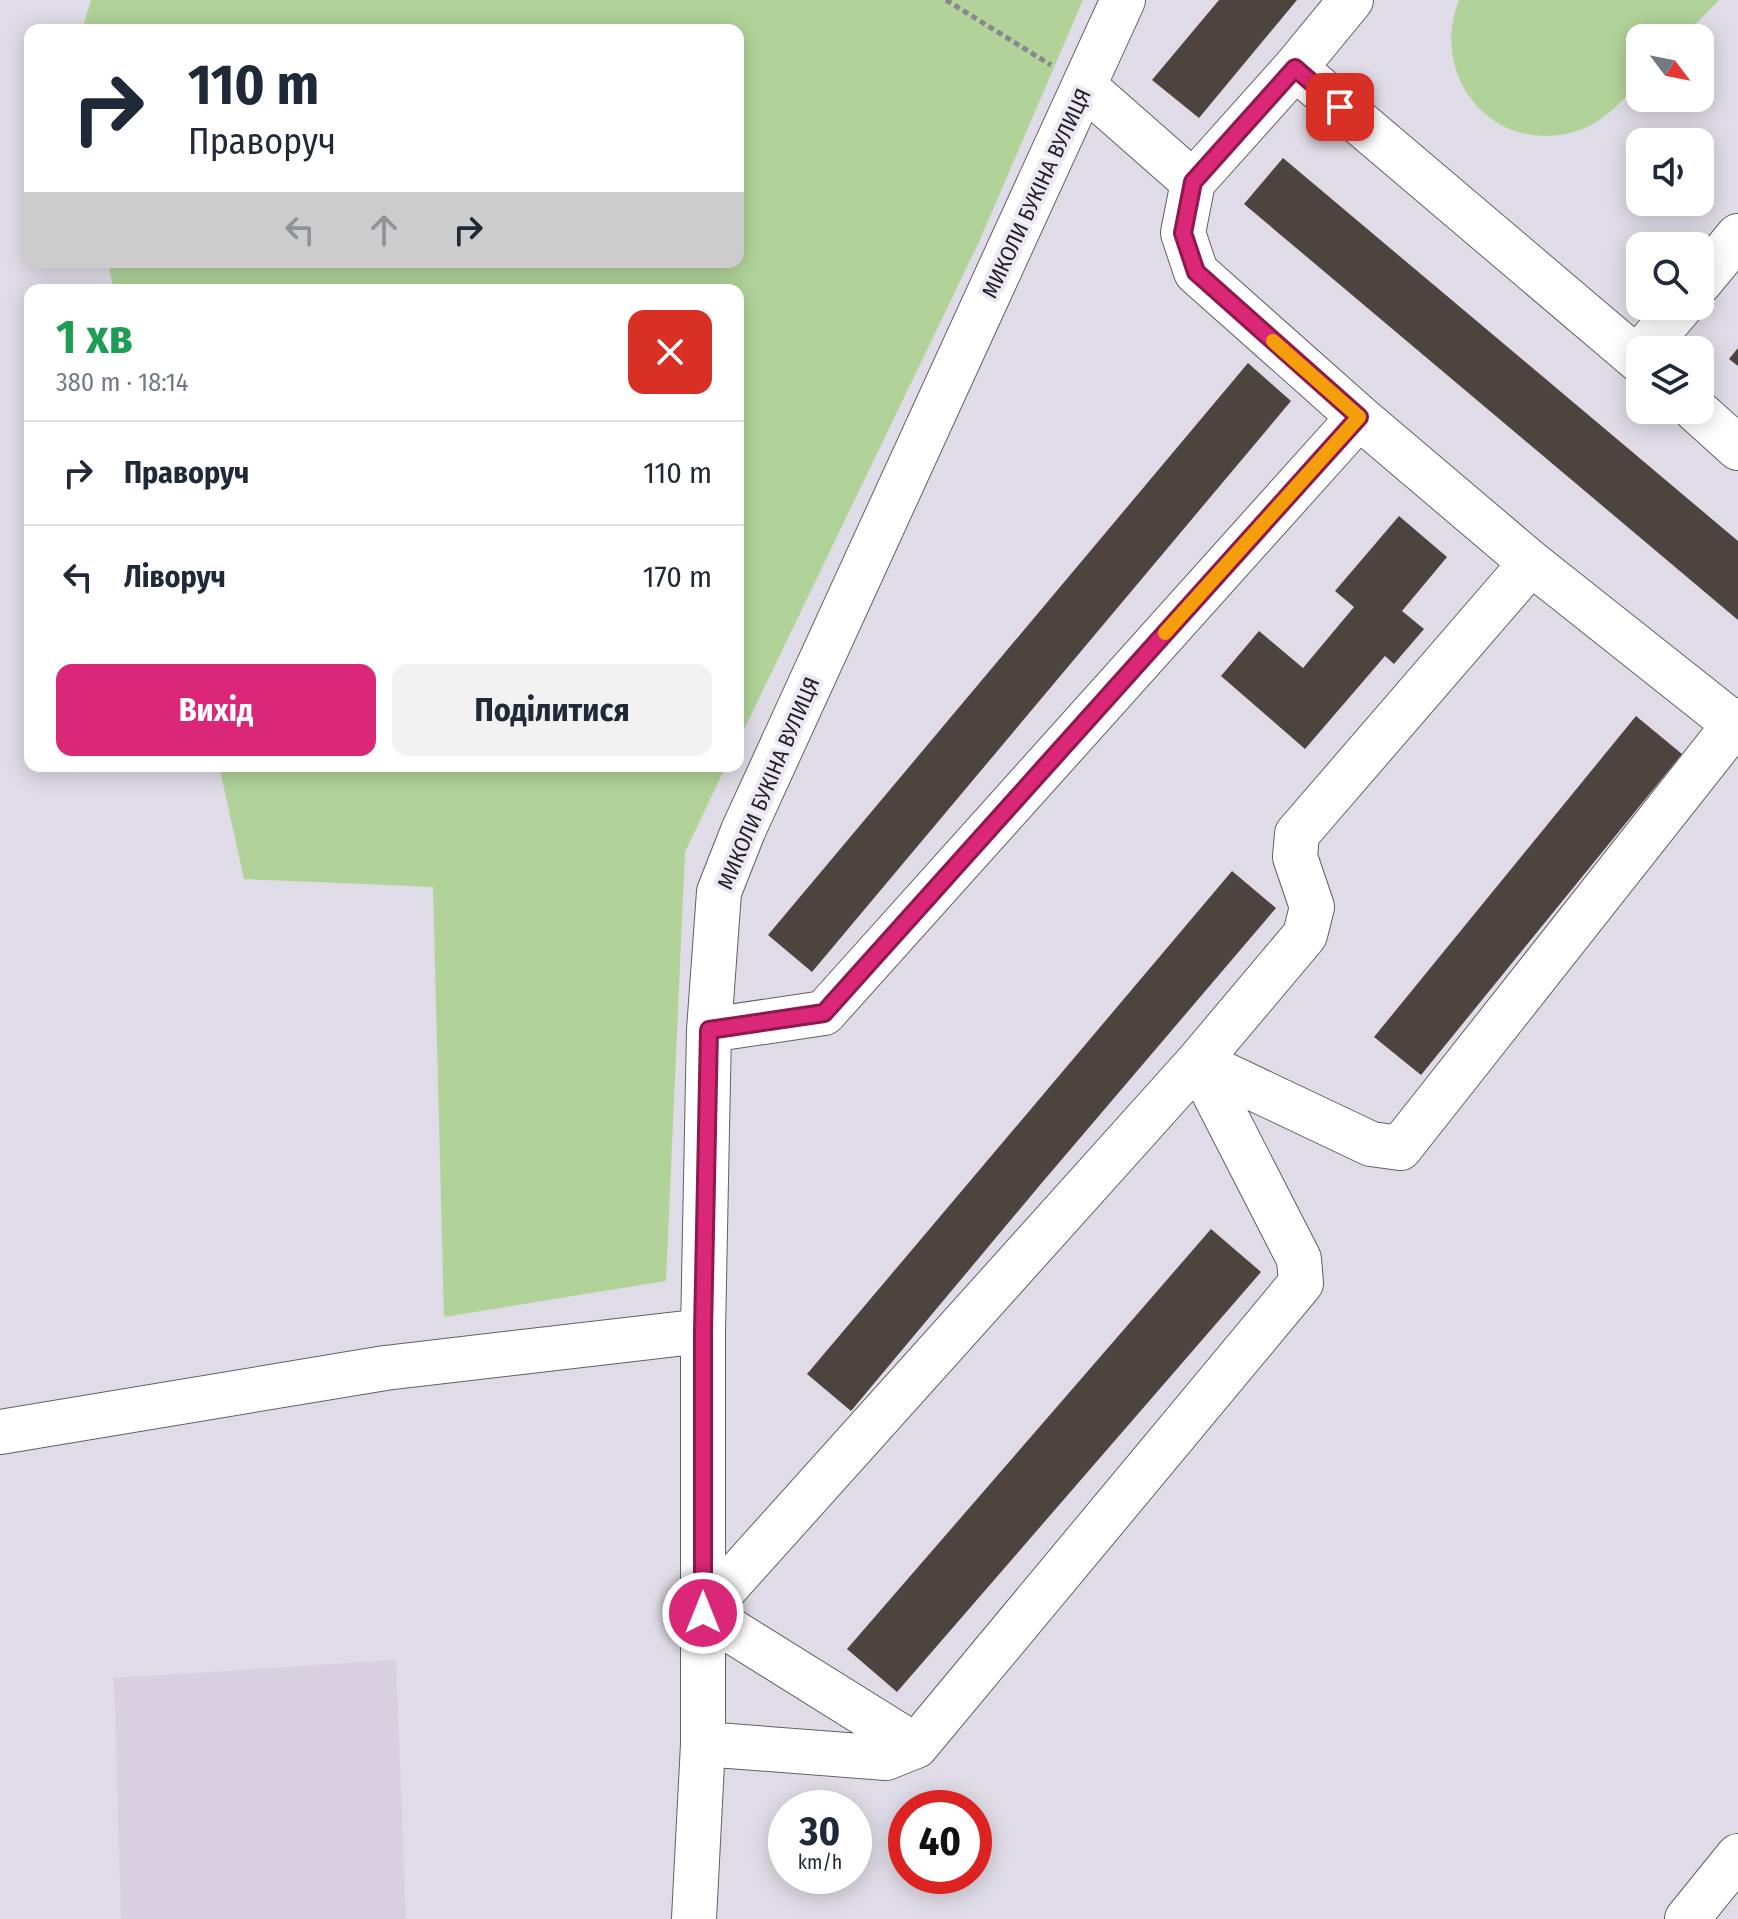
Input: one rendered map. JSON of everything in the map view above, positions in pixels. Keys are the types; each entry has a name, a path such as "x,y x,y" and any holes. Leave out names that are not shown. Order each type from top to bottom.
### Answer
{"street":[{"name":"МИКОЛИ БУКІНА ВУЛИЦЯ","path":"694,1919 703,1744 703,1331 709,1030 719,892 743,831 1123,0"},
{"path":"1198,1062 1371,1144 1400,1148 1736,722 1531,563 1359,417 1196,272 1183,233 1193,182 1351,0"},
{"path":"1295,68 1626,344"},
{"path":"1085,87 1193,182"},
{"path":"1714,265 1738,236"},
{"path":"1656,336 1670,320"},
{"path":"709,1030 824,1013 1359,417"},
{"path":"1711,424 1738,448"},
{"path":"916,1746 703,1613 1198,1062 1305,935 1312,907 1295,857 1297,834 1531,563"},
{"path":"703,1744 886,1758 916,1746 1301,1283 1299,1259 1198,1062"},
{"path":"0,1432 385,1368 703,1331"},
{"path":"1687,1919 1738,1856"}],"path":[{"path":"946,0 1085,87"}],"shaded area":[{"path":"396,1660 406,1919 121,1919 114,1678"}],"green space":[{"path":"91,0 1083,0 979,242 744,730 744,284 113,284 109,268 744,268 744,24 84,24"},
{"path":"1459,0 1719,0 1696,24 1626,24 1626,97 1604,117 1586,127 1547,136 1520,132 1495,122 1476,104 1461,83 1453,57 1452,29"},
{"path":"220,772 723,772 685,852 666,1281 444,1317 433,887 244,879"}],"building":[{"path":"1219,0 1297,0 1199,118 1152,80"},
{"path":"1283,158 1738,541 1738,620 1244,204"},
{"path":"1738,348 1738,366 1729,359"},
{"path":"1248,363 1291,401 812,972 768,935"},
{"path":"1399,516 1447,557 1402,611 1424,629 1394,664 1385,656 1305,749 1221,676 1259,631 1303,668 1354,607 1335,591"},
{"path":"1636,716 1682,754 1421,1075 1374,1037"},
{"path":"1232,871 1276,908 851,1411 807,1374"},
{"path":"1211,1229 1261,1272 897,1692 847,1649"}],"slow traffic":[{"path":"1165,633 1359,417 1273,341"}],"route":[{"path":"703,1613 703,1331 709,1030 824,1013 1359,417 1196,272 1183,233 1193,182 1295,68 1340,107"}]}
